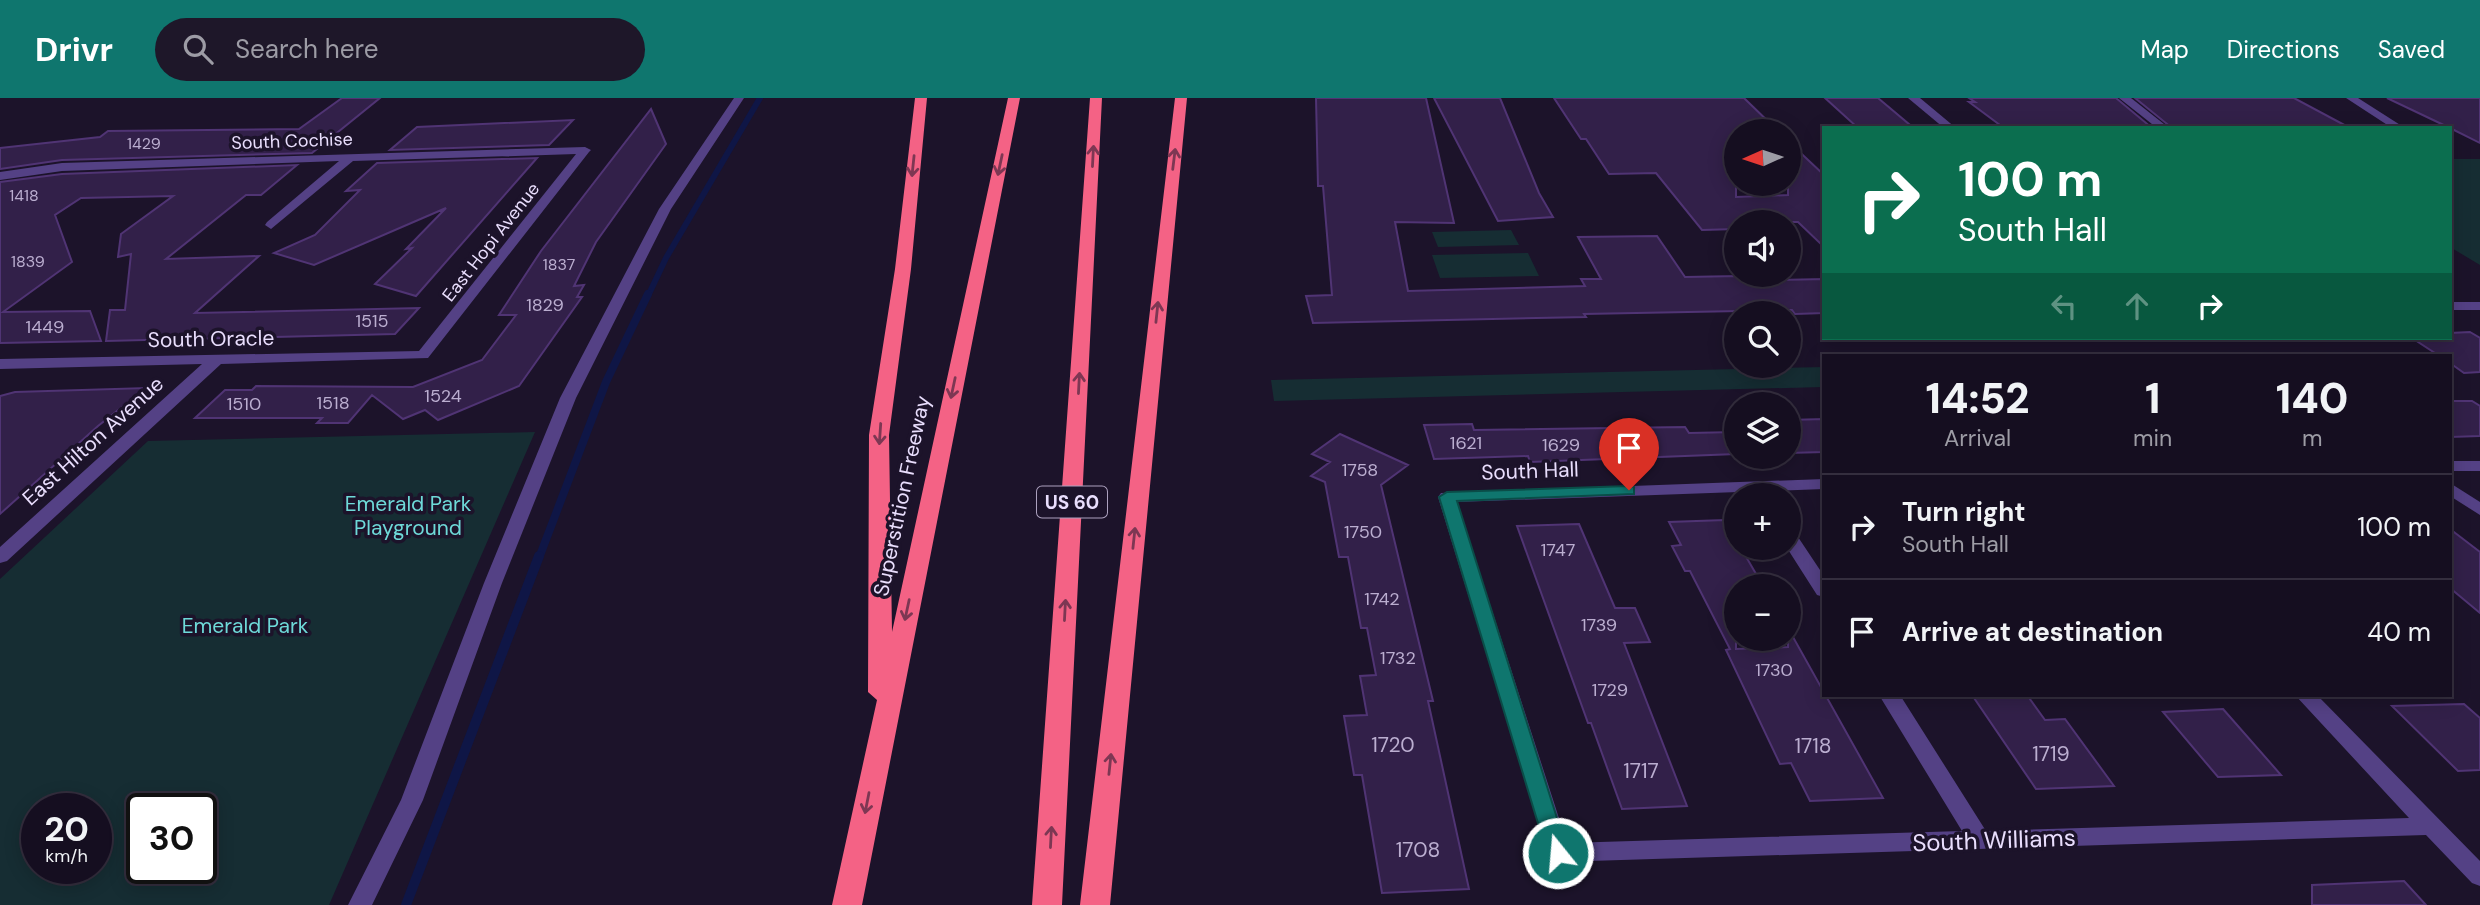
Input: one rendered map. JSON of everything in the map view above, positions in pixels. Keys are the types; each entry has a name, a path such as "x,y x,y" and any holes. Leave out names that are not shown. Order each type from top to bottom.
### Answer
{"highway":[{"path":"880,736 879,435 903,270 920,98"},
{"name":"Superstition Freeway","path":"847,905 1014,98"},
{"name":"US 60","path":"1047,905 1096,98"},
{"path":"1095,905 1181,98"}],"street":[{"path":"360,905 412,800 493,583 568,398 665,209 739,98"},
{"path":"1913,98 1948,126"},
{"path":"2124,98 2161,126"},
{"path":"2351,98 2397,126"},
{"name":"South Cochise","path":"0,176 62,167 586,150"},
{"name":"East Hopi Avenue","path":"423,355 586,150"},
{"path":"271,225 352,156"},
{"path":"2452,306 2480,306"},
{"name":"South Oracle","path":"0,364 423,355"},
{"name":"East Hilton Avenue","path":"4,549 217,359"},
{"path":"2452,466 2480,466"},
{"name":"South Hall","path":"1801,487 1822,484"},
{"path":"2452,489 2480,510"},
{"name":"South Hall","path":"1558,853 1447,497 1724,492"},
{"path":"1801,555 1822,588"},
{"path":"1890,697 1980,840"},
{"path":"2307,697 2480,876"},
{"name":"South Williams","path":"1558,853 2429,826"}],"green space":[{"path":"2452,159 2480,159 2480,265 2452,248"},
{"path":"1511,230 1519,245 1438,247 1432,232"},
{"path":"1528,253 1539,276 1440,278 1432,255"},
{"path":"1822,367 1822,387 1274,401 1271,380 1724,369 1724,378 1801,378 1801,368"},
{"name":"Emerald Park","path":"535,432 329,905 0,905 0,579 148,441"}],"building":[{"path":"342,98 380,98 312,153 62,160 0,169 0,148 100,137 108,131 299,129"},
{"path":"1316,98 1426,98 1454,223 1395,222 1408,291 1585,286 1581,279 1601,279 1578,237 1657,236 1685,277 1724,276 1724,287 1801,287 1801,280 1822,279 1822,313 1801,314 1801,301 1724,301 1724,311 1313,323 1306,296 1332,295 1323,186 1318,186"},
{"path":"1434,98 1500,98 1539,193 1553,217 1498,221"},
{"path":"1554,98 1744,98 1766,119 1724,119 1724,196 1801,196 1801,153 1822,173 1822,245 1801,225 1801,210 1724,210 1724,229 1702,230 1656,173 1609,174 1586,139 1581,139"},
{"path":"1825,98 1878,98 1910,125 1893,126 1856,126"},
{"path":"1969,98 2116,98 2150,126 2001,126 1969,102 1975,102"},
{"path":"2135,98 2294,98 2346,126 2170,126"},
{"path":"2387,98 2480,98 2480,143 2452,129 2452,126 2446,126"},
{"path":"651,109 666,144 596,242 574,286 584,285 577,297 582,297 519,386 438,420 425,410 403,419 372,395 348,423 317,423 322,418 195,418 225,390 252,390 256,386 413,387 482,360 516,315 499,315 541,251"},
{"path":"573,120 549,145 390,150 417,127"},
{"path":"537,158 416,296 375,284 412,248 406,249 446,208 314,265 274,253 315,235 360,190 346,191 377,163"},
{"path":"297,165 261,195 246,195 166,259 259,256 195,313 419,308 395,334 106,341 110,310 125,310 131,254 118,257 121,234 173,196 81,198 55,215 72,262 3,312 90,311 101,341 0,343 0,182 62,174"},
{"path":"2470,332 2480,338 2480,372 2464,373 2452,364 2452,354 2436,354 2415,340 2452,340 2452,333"},
{"path":"146,388 98,426 0,514 0,396 15,392"},
{"path":"2452,401 2472,401 2480,406 2480,436 2452,437"},
{"path":"1822,419 1822,452 1801,453 1801,420"},
{"path":"1472,424 1474,430 1685,427 1689,433 1724,432 1724,454 1530,462 1528,456 1434,459 1424,425"},
{"path":"1340,434 1408,465 1381,485 1433,701 1428,701 1469,889 1382,893 1362,775 1354,775 1344,716 1367,715 1360,676 1376,675 1367,628 1361,628 1348,557 1339,557 1325,482 1311,476 1330,462 1312,454"},
{"path":"1724,520 1724,560 1748,560 1756,574 1724,574 1724,637 1690,571 1685,571 1672,546 1681,545 1669,522"},
{"path":"1579,524 1615,608 1635,608 1650,642 1624,643 1687,806 1622,809 1591,723 1588,723 1517,526"},
{"path":"2452,531 2480,552 2480,613 2452,590"},
{"path":"1726,651 1801,651 1822,689 1822,697 1827,697 1883,798 1810,801 1791,763 1780,764"},
{"path":"1973,697 2028,697 2045,720 2065,719 2114,786 2036,789"},
{"path":"2464,704 2480,718 2480,770 2458,771 2392,706"},
{"path":"2223,709 2281,775 2218,777 2163,712"},
{"path":"2404,881 2426,905 2312,905 2312,885"}],"waterway":[{"path":"648,296 666,258 760,98"},
{"path":"539,558 606,382 648,294"},
{"path":"406,905 539,556"}],"route":[{"path":"1558,853 1447,497 1629,490"}],"park label":[{"name":"Emerald Park Playground","path":"408,516"}]}
